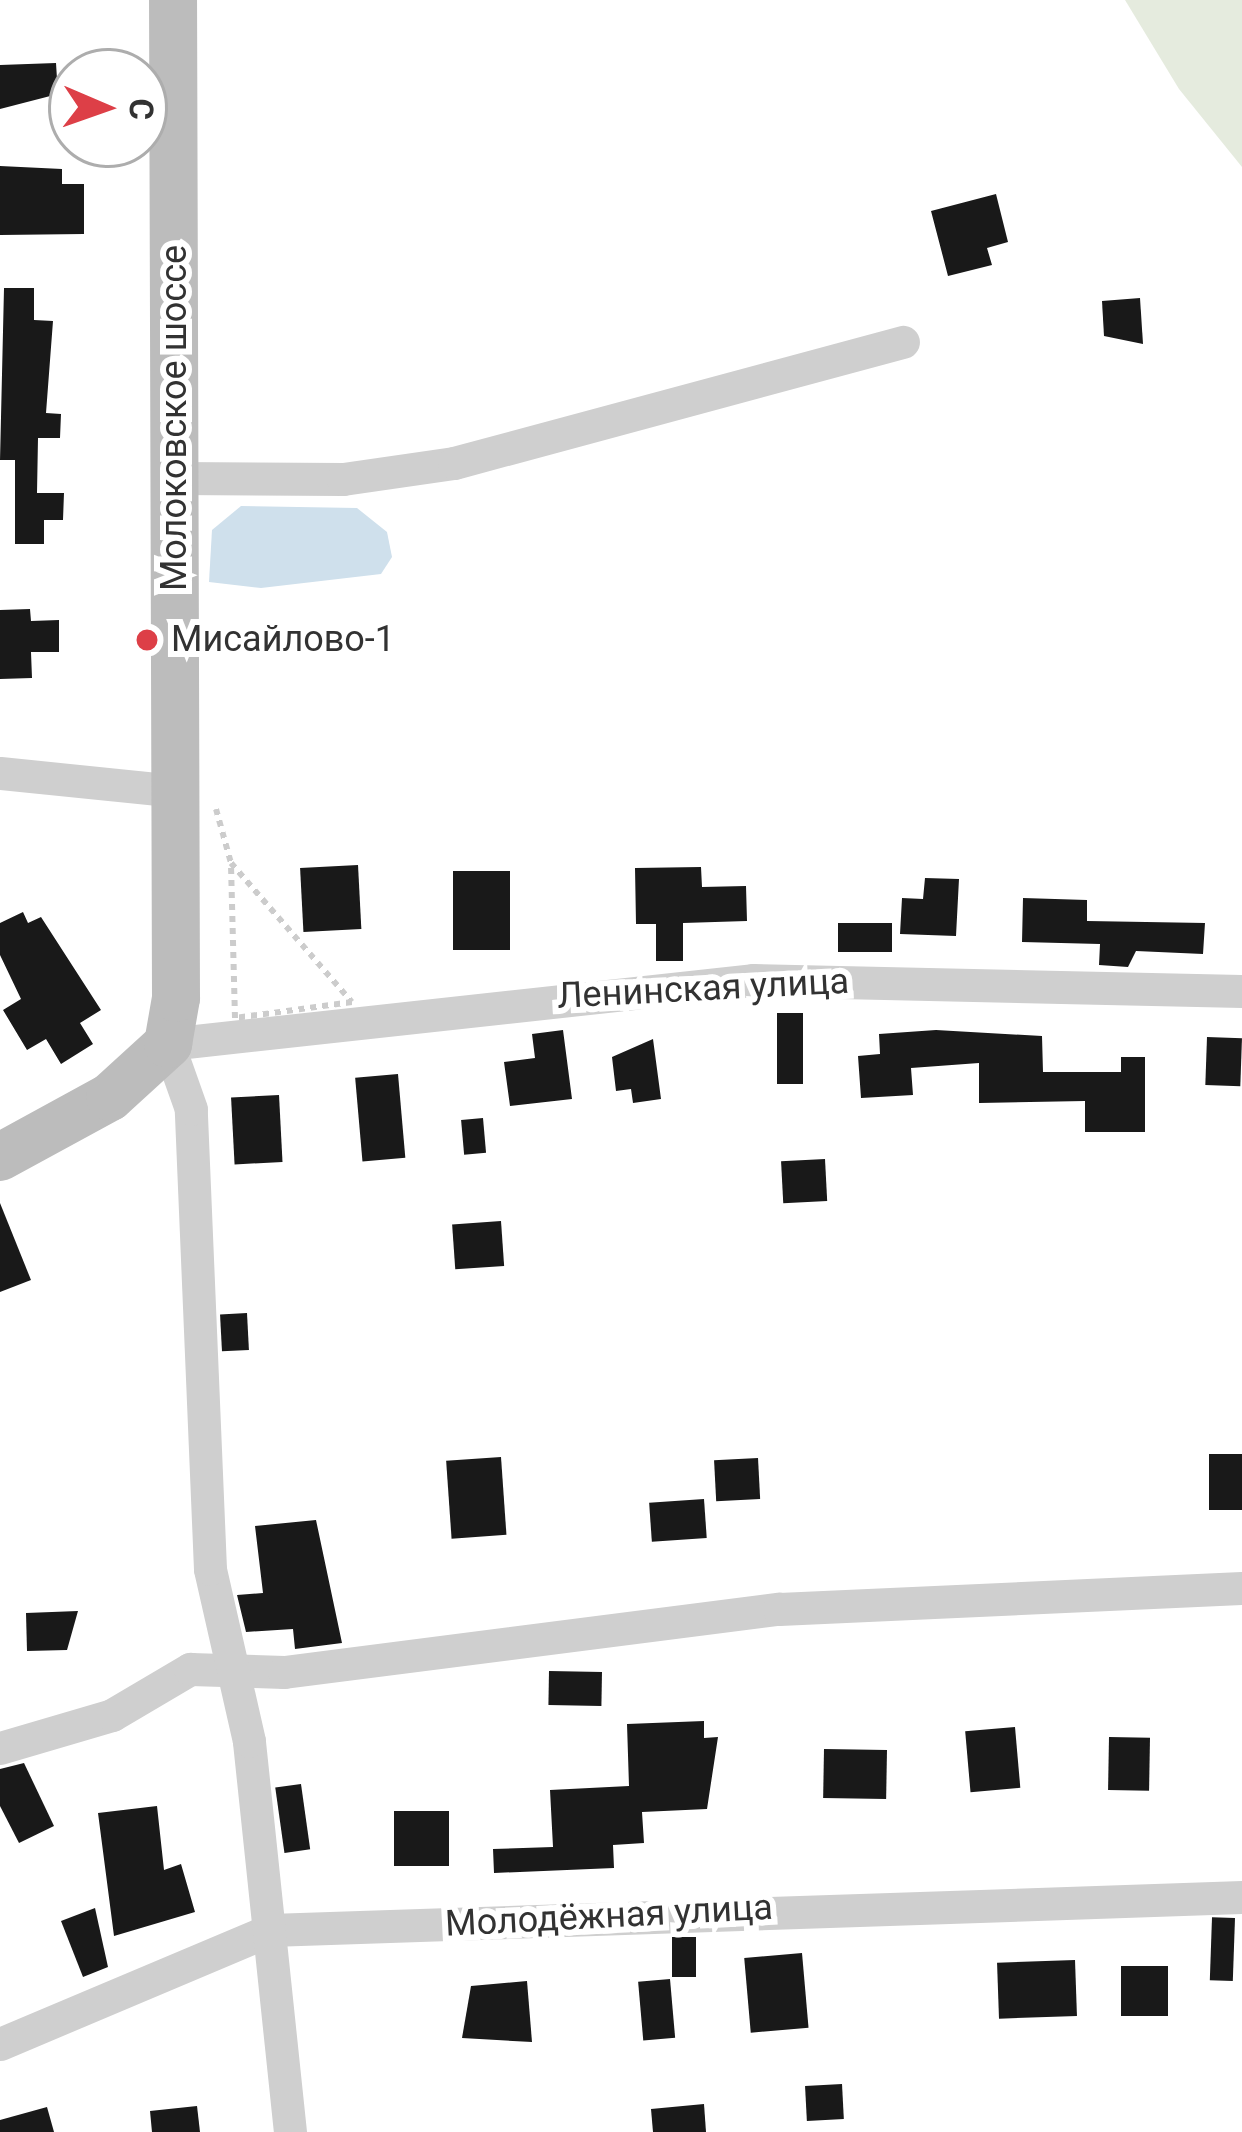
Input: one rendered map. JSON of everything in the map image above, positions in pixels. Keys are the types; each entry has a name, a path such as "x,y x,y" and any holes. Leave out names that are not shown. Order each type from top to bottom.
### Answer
{"main road":[{"name":"Молоковское шоссе","path":"168,1044 178,791 173,0"},
{"path":"0,1157 110,1097 168,1044"}],"street":[{"path":"175,478 343,478 454,463 903,342"},
{"path":"0,773 178,791"},
{"name":"Ленинская улица","path":"168,1044 753,980 1242,991"},
{"path":"168,1044 191,1108 210,1569 228,1670 249,1741 290,2132"},
{"path":"0,1748 112,1715 190,1669 228,1670 779,1609 1242,1588"},
{"name":"Молодёжная улица","path":"0,2044 269,1930 1242,1897"}],"path":[{"path":"231,863 292,932 352,1002 235,1018 231,863"}],"shaded area":[{"path":"1125,0 1242,0 1242,167 1179,89"}],"water":[{"path":"241,506 357,508 387,532 392,557 381,574 261,588 209,582 212,530"}],"building":[{"path":"48,63 48,97 0,109 0,65"},
{"path":"0,166 62,169 62,184 84,184 84,234 0,235"},
{"path":"996,194 1008,242 987,248 992,265 948,276 931,211"},
{"path":"4,288 34,288 34,320 53,321 46,413 61,414 60,438 38,438 37,493 64,493 63,520 44,520 44,544 15,544 15,460 0,460"},
{"path":"1140,298 1143,344 1104,336 1102,301"},
{"path":"30,609 31,621 59,620 59,652 31,652 32,678 0,679 0,610"},
{"path":"358,865 361,929 303,932 300,868"},
{"path":"701,867 702,887 746,886 747,921 683,923 683,961 656,961 656,924 636,924 635,868"},
{"path":"453,871 510,871 510,950 453,950"},
{"path":"925,878 959,879 956,936 900,934 902,898 923,899"},
{"path":"1023,898 1087,900 1087,921 1205,923 1203,954 1136,951 1128,967 1099,965 1100,944 1022,942"},
{"path":"23,912 28,923 41,917 101,1010 80,1023 93,1044 61,1064 46,1039 27,1050 3,1010 21,999 0,955 0,923"},
{"path":"838,923 892,923 892,952 838,952"},
{"path":"777,1013 803,1013 803,1084 777,1084"},
{"path":"563,1030 572,1099 510,1106 504,1062 535,1058 532,1034"},
{"path":"936,1030 1042,1036 1043,1072 1121,1072 1121,1057 1145,1057 1145,1132 1085,1132 1085,1101 979,1103 979,1063 911,1068 913,1095 861,1098 858,1056 880,1054 879,1034"},
{"path":"1207,1037 1242,1038 1240,1086 1205,1085"},
{"path":"653,1039 661,1099 633,1103 631,1089 616,1091 612,1057"},
{"path":"398,1074 405,1158 362,1161 355,1078"},
{"path":"279,1095 283,1162 235,1164 231,1098"},
{"path":"483,1118 486,1153 464,1155 461,1120"},
{"path":"825,1159 827,1201 783,1203 781,1161"},
{"path":"0,1203 31,1280 0,1292"},
{"path":"501,1221 504,1266 455,1269 452,1224"},
{"path":"247,1313 249,1350 222,1351 220,1314"},
{"path":"1209,1454 1242,1454 1242,1510 1209,1510"},
{"path":"501,1457 506,1535 452,1539 446,1461"},
{"path":"758,1458 760,1499 716,1501 714,1460"},
{"path":"704,1499 707,1538 652,1542 649,1503"},
{"path":"316,1520 342,1643 295,1649 293,1629 246,1632 237,1595 263,1593 255,1526"},
{"path":"78,1611 67,1650 27,1651 26,1613"},
{"path":"549,1671 602,1672 601,1706 548,1705"},
{"path":"704,1721 704,1738 718,1737 707,1809 642,1812 644,1843 613,1845 614,1868 494,1873 493,1849 553,1847 550,1790 629,1786 627,1724"},
{"path":"1015,1727 1020,1788 971,1792 965,1731"},
{"path":"1109,1737 1150,1738 1149,1791 1108,1790"},
{"path":"824,1749 887,1750 886,1799 823,1798"},
{"path":"24,1763 54,1826 19,1843 0,1806 0,1769"},
{"path":"301,1784 310,1849 284,1853 275,1788"},
{"path":"157,1806 164,1870 181,1864 195,1912 114,1936 98,1813"},
{"path":"394,1811 449,1811 449,1866 394,1866"},
{"path":"95,1908 108,1967 83,1977 61,1921"},
{"path":"1212,1917 1235,1918 1233,1981 1210,1980"},
{"path":"672,1937 696,1937 696,1977 672,1977"},
{"path":"802,1953 809,2028 751,2033 744,1958"},
{"path":"1075,1960 1077,2016 999,2019 997,1963"},
{"path":"1121,1966 1168,1966 1168,2016 1121,2016"},
{"path":"670,1979 675,2038 643,2041 638,1982"},
{"path":"527,1981 532,2042 462,2038 471,1986"},
{"path":"842,2084 844,2119 807,2121 805,2086"},
{"path":"704,2104 706,2132 653,2132 651,2109"},
{"path":"197,2106 200,2132 152,2132 150,2111"},
{"path":"47,2107 54,2132 0,2132 0,2120"}],"place":[{"name":"Мисайлово-1","path":"147,640"}]}
